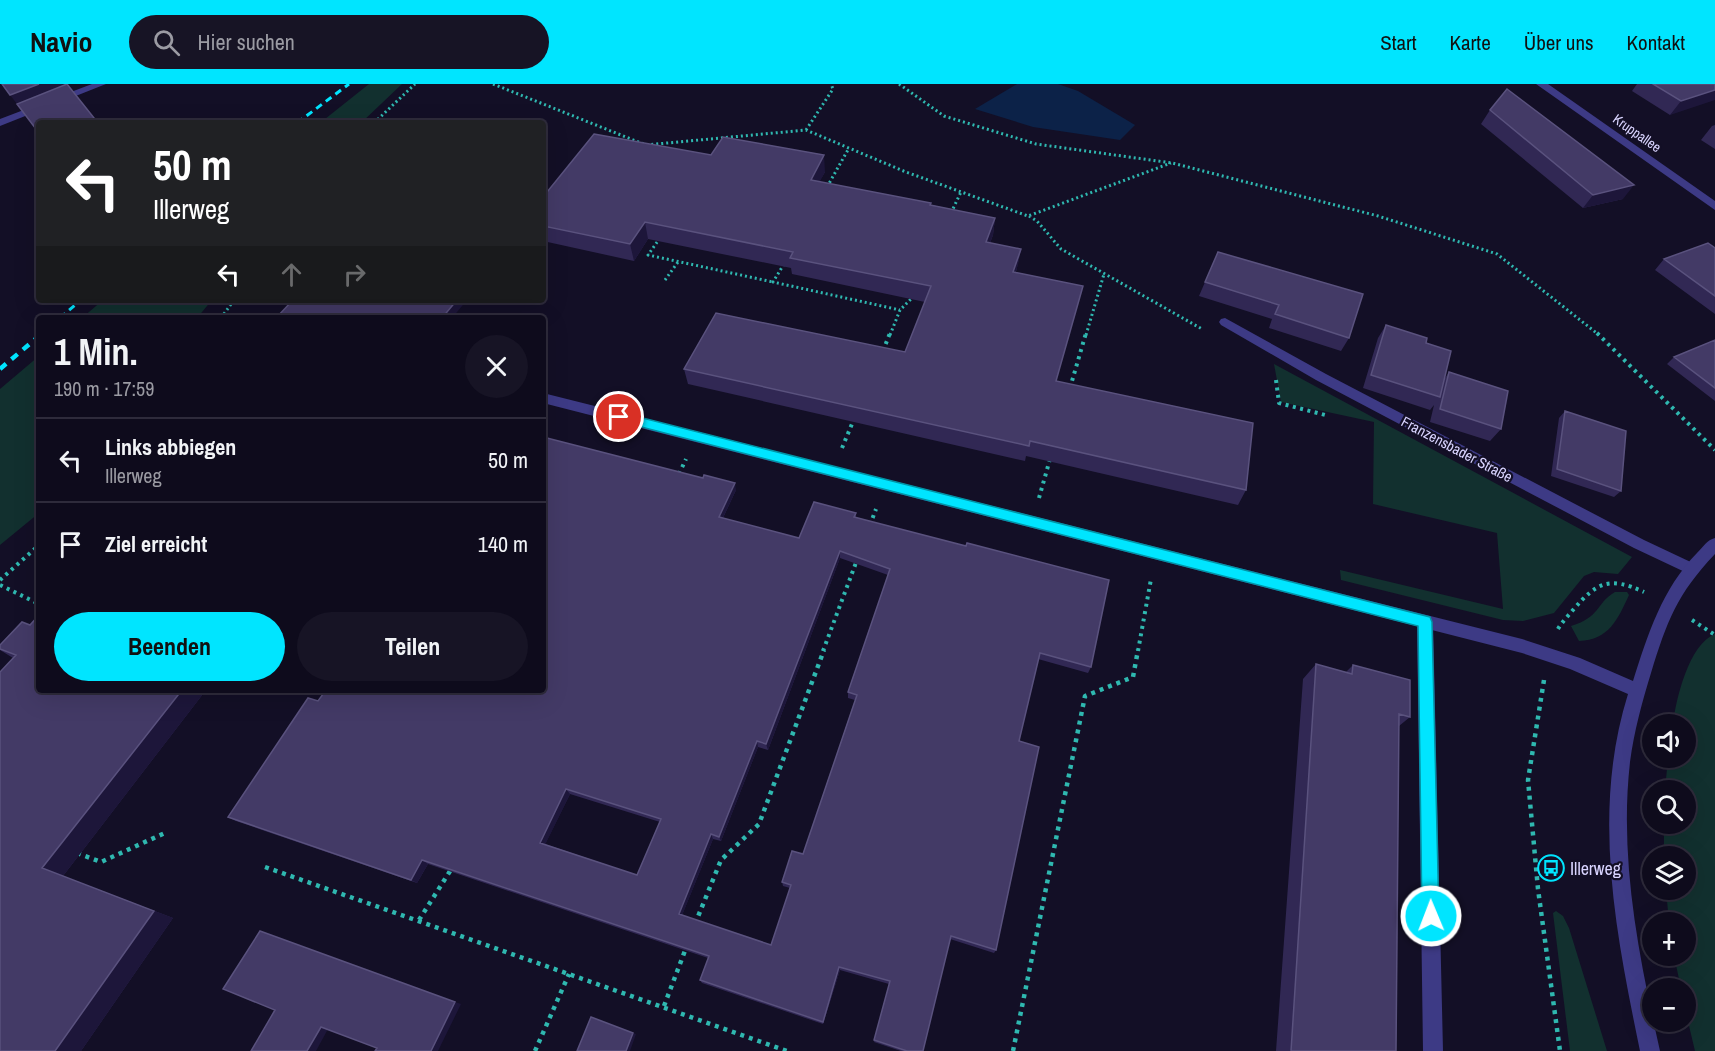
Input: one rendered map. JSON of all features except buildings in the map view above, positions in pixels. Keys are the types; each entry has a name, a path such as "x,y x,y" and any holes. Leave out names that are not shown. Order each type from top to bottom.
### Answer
{"street":[{"path":"0,123 101,84"},
{"name":"Kruppallee","path":"1541,84 1715,206"},
{"name":"Franzensbader Straße","path":"1225,322 1321,377 1580,514 1692,569"},
{"path":"546,399 1522,646 1636,690"},
{"path":"1650,1051 1621,906 1617,866 1617,812 1623,745 1636,690 1668,605 1692,569 1715,544"},
{"path":"1425,622 1433,1051"}],"path":[{"path":"377,120 415,84"},
{"path":"493,84 646,145 806,130 906,172 1028,216 1037,221 1061,249 1205,331"},
{"path":"806,130 833,89 831,84"},
{"path":"899,84 944,116 1036,144 1172,163 1378,216 1497,254 1592,328 1659,398 1715,450"},
{"path":"723,144 727,137"},
{"path":"826,190 849,148"},
{"path":"1028,216 1172,163"},
{"path":"948,219 961,192"},
{"path":"660,237 648,255 900,310"},
{"path":"665,280 678,262"},
{"path":"773,282 784,262"},
{"path":"1069,390 1104,274"},
{"path":"882,353 900,310 914,297 918,288"},
{"path":"1275,371 1279,403 1329,416"},
{"path":"832,471 854,418"},
{"path":"676,478 699,436"},
{"path":"1032,523 1051,456"},
{"path":"868,529 885,485"},
{"path":"0,580 36,547"},
{"path":"692,933 721,860 759,824 860,550"},
{"path":"1013,1051 1085,696 1133,677 1156,554"},
{"path":"1560,1051 1538,889 1528,780 1537,714 1550,655 1558,627 1591,590 1602,584 1616,581 1629,584 1668,605"},
{"path":"0,585 36,603"},
{"path":"67,850 101,862 167,832"},
{"path":"419,921 457,860"},
{"path":"265,867 787,1051"},
{"path":"664,1006 688,943"},
{"path":"535,1051 569,974"}],"green space":[{"path":"369,84 402,84 364,120 324,120"},
{"path":"100,303 210,303 200,315 86,315"},
{"path":"36,359 36,515 0,545 0,389"},
{"path":"1274,364 1632,557 1618,574 1594,572 1584,576 1554,613 1523,621 1503,620 1341,580 1340,570 1503,609 1497,533 1373,504 1374,422 1281,402"},
{"path":"1615,592 1627,592 1629,595 1611,627 1598,637 1579,641 1571,626 1588,619"},
{"path":"1715,634 1715,1051 1695,1051 1690,1032 1696,1032 1696,978 1679,978 1676,966 1696,966 1696,912 1668,912 1667,900 1696,900 1696,846 1664,846 1664,834 1696,834 1696,780 1666,780 1667,768 1696,768 1696,714 1675,714 1685,673 1698,649"},
{"path":"1556,911 1563,916 1569,928 1607,1051 1570,1051 1553,913"}],"water":[{"path":"1017,84 1058,84 1078,91 1135,125 1120,140 1033,127 975,109"}],"railway":[{"path":"301,120 349,84"},
{"path":"64,315 78,303"},
{"path":"0,369 36,339"}],"place":[{"name":"Illerweg","path":"1551,868"}],"route":[{"path":"619,417 1425,622 1431,916"}]}
